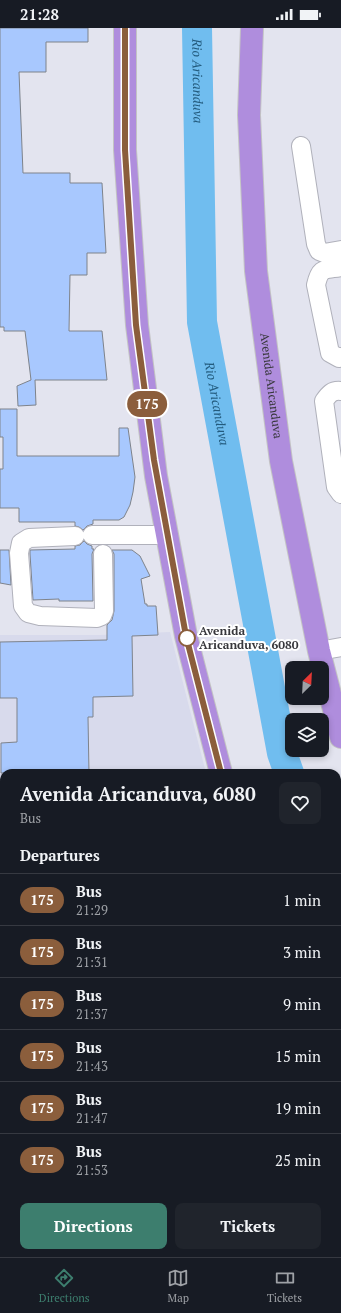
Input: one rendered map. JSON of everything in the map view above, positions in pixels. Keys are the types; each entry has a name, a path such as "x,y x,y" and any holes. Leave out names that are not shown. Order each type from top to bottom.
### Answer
{"highway":[{"path":"125,28 125,150 136,325 156,476 186,636 220,769"},
{"name":"Avenida Aricanduva","path":"252,28 249,114 256,271 281,461 318,651 337,703 341,737"}],"street":[{"path":"301,146 316,244 319,251 324,253 341,250"},
{"path":"341,267 324,270 319,274 316,285 330,352 339,358 341,357"},
{"path":"341,391 335,391 328,394 324,400 337,473 336,487 341,494"},
{"path":"95,542 104,611 102,616 97,618 40,616 28,613 23,606 19,554 21,544 29,538 95,542 167,535"},
{"path":"318,651 341,646"}],"shaded area":[{"path":"170,632 205,769 0,769 0,635 100,635"}],"building":[{"path":"0,28 88,28 88,42 46,42 46,72 19,72 23,173 70,173 70,183 102,183 106,253 87,253 87,275 70,275 69,331 102,331 107,380 35,380 36,405 18,406 17,386 31,380 25,331 4,331 4,327 0,327"},
{"path":"0,409 17,409 17,456 119,456 119,428 128,428 135,477 130,505 124,517 119,520 93,520 93,524 87,526 83,530 75,526 75,522 19,522 19,508 0,508 0,469 3,469 3,437 0,437"},
{"path":"84,541 92,546 92,549 94,549 92,554 93,601 59,601 59,599 33,600 30,550 75,549 75,546 80,545"},
{"path":"0,550 9,550 11,585 0,583"},
{"path":"112,550 132,550 140,556 150,576 141,579 145,604 147,604 147,606 156,606 158,635 132,636 133,696 93,697 93,717 88,717 89,769 1,769 1,743 17,742 17,698 0,698 0,642 107,640 107,625 112,620 114,611 114,554"}],"waterway":[{"name":"Rio Aricanduva","path":"197,28 202,322 282,753 288,769"}],"bus line":[{"name":"175","path":"125,28 125,150 136,325 156,476 186,636 220,769"}],"place":[{"name":"Avenida Aricanduva, 6080","path":"187,638"}]}
